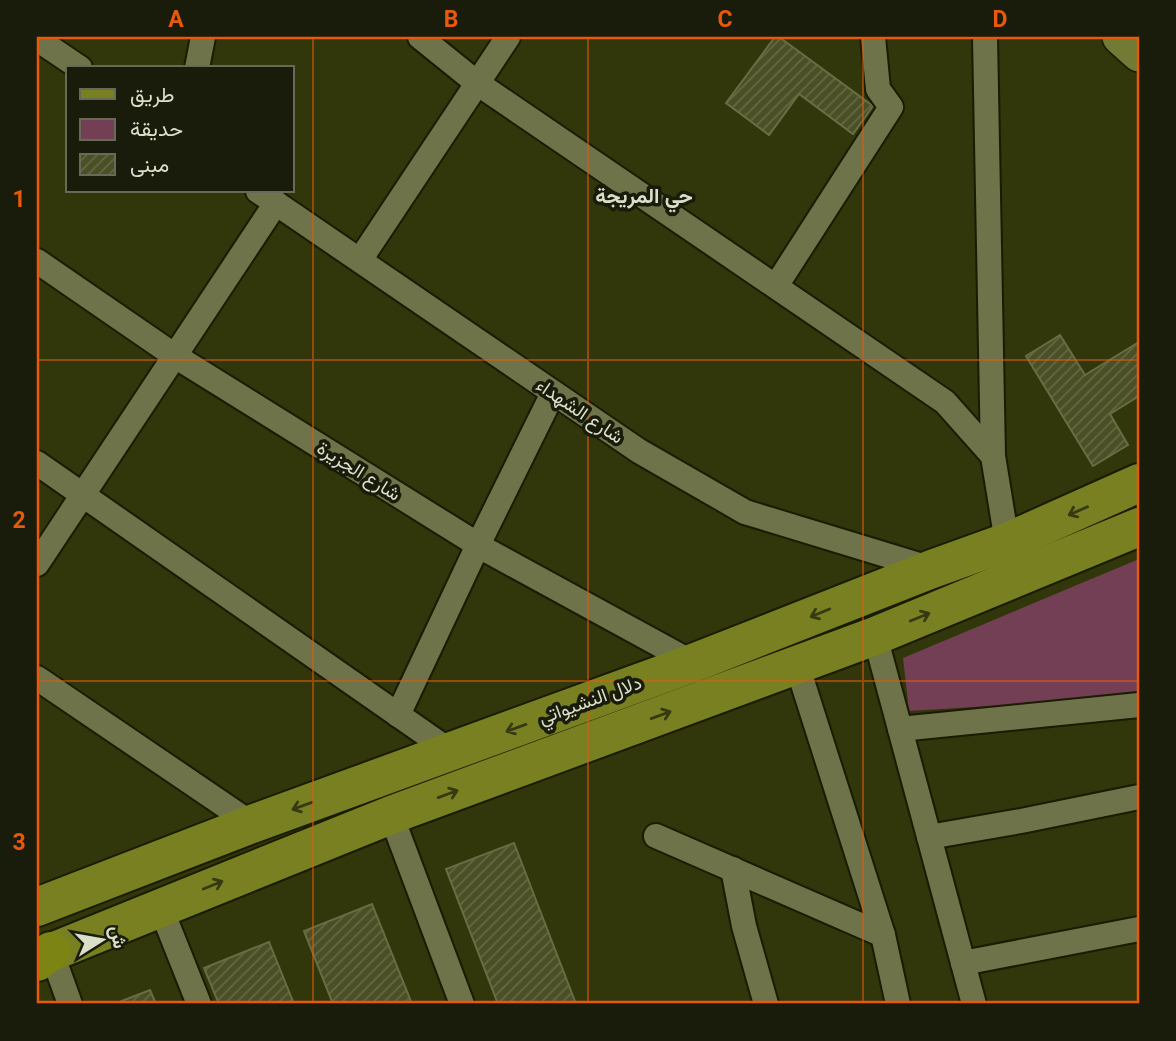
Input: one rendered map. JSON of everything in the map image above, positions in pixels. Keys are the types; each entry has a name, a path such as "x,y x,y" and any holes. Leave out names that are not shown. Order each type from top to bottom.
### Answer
{"main road":[{"path":"1120,37 1139,54"},
{"name":"دلال النشيواتي","path":"37,907 252,824 693,663 1007,542 1139,482"},
{"path":"42,957 160,906 391,815 875,636 1139,527"}],"street":[{"path":"197,66 203,37"},
{"path":"420,37 477,83 945,402 993,456"},
{"path":"360,260 508,37"},
{"path":"776,286 891,107 878,89 873,37"},
{"path":"985,37 993,456 1007,542"},
{"path":"37,39 77,66"},
{"path":"37,564 175,356 267,197"},
{"name":"شارع الشهداء","path":"267,197 639,452 745,512 932,569"},
{"name":"شارع الجزيرة","path":"37,261 175,356 478,545 693,663"},
{"path":"398,715 553,393"},
{"path":"37,463 450,751"},
{"path":"875,636 974,1004"},
{"path":"797,665 883,934 898,1004"},
{"path":"37,678 252,824"},
{"path":"900,729 1139,705"},
{"path":"929,837 1139,797"},
{"path":"391,815 462,1004"},
{"path":"656,836 883,934"},
{"path":"733,869 744,926 766,1004"},
{"path":"160,906 199,1004"},
{"path":"964,963 1139,929"},
{"path":"42,957 70,1004"}],"green space":[{"path":"1139,559 1139,697 909,711 903,658"}],"building":[{"path":"775,37 779,37 873,106 853,134 799,94 769,135 726,103"},
{"path":"1060,335 1085,375 1139,342 1139,396 1110,414 1128,445 1093,466 1026,356"},
{"path":"514,843 576,1004 498,1004 446,869"},
{"path":"372,904 412,1004 333,1004 304,931"},
{"path":"269,942 294,1004 219,1004 204,968"},
{"path":"150,990 156,1004 114,1004"}],"district":[{"name":"حي المريجة","path":"644,196"}]}
